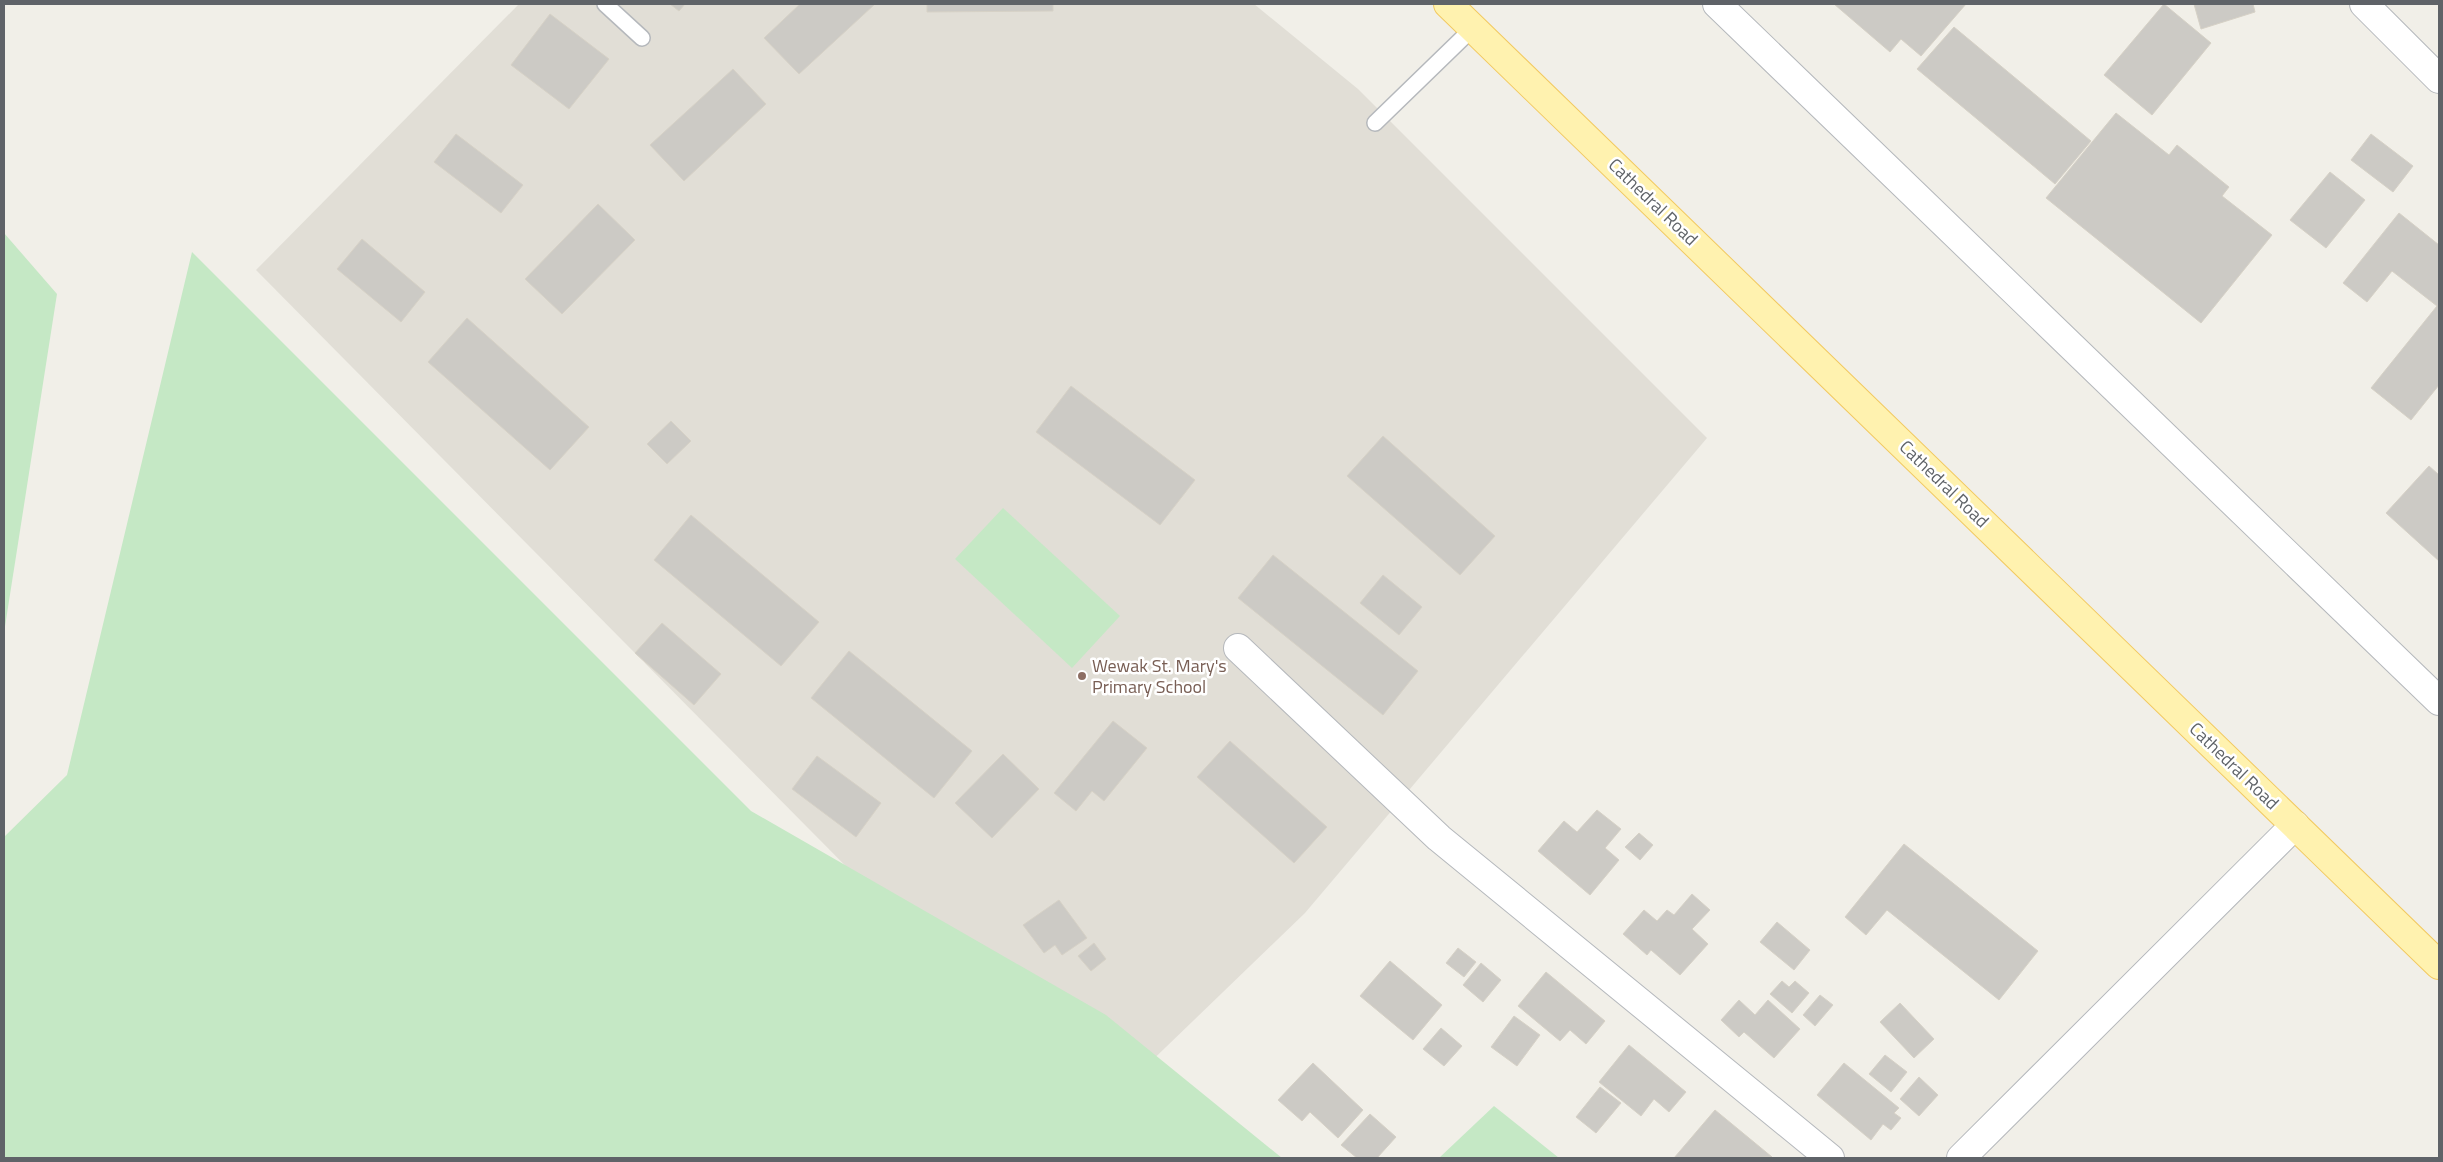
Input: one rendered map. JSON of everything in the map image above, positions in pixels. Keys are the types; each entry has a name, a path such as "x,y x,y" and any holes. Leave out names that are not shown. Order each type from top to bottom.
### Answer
{"main road":[{"name":"Cathedral Road","path":"1448,4 1474,27 2439,964"}],"street":[{"path":"1718,4 2439,701"},
{"path":"2364,4 2439,80"},
{"path":"1238,648 1439,838 1830,1158"},
{"path":"1961,1158 2295,825"}],"lane":[{"path":"605,4 642,38"},
{"path":"1375,123 1474,27"}],"shaded area":[{"name":"Wewak St. Mary's Primary School","path":"519,4 1254,4 1358,89 1707,438 1305,913 1138,1074 1089,1112 256,270"}],"green space":[{"path":"4,233 57,294 4,633"},
{"path":"192,252 751,811 1106,1015 1282,1158 4,1158 4,837 67,775"},
{"path":"1003,508 1120,616 1072,668 955,559"},
{"path":"1494,1106 1559,1158 1439,1158"}],"building":[{"path":"670,4 685,4 679,11"},
{"path":"800,4 875,4 799,74 764,38"},
{"path":"927,4 1053,4 1053,11 927,12"},
{"path":"1834,4 1966,4 1921,56 1901,39 1890,52"},
{"path":"2164,4 2211,43 2152,115 2104,75"},
{"path":"2194,4 2253,4 2255,12 2201,29"},
{"path":"550,14 609,59 569,109 511,65"},
{"path":"1954,27 2091,141 2055,184 1917,69"},
{"path":"733,69 766,104 684,181 650,145"},
{"path":"2116,113 2169,155 2177,145 2229,187 2222,196 2272,235 2201,323 2046,198"},
{"path":"456,134 523,185 501,213 434,162"},
{"path":"2371,134 2413,166 2393,192 2351,160"},
{"path":"2330,172 2365,200 2326,248 2290,220"},
{"path":"598,204 635,240 562,314 525,279"},
{"path":"2399,213 2439,245 2439,385 2411,420 2371,388 2437,306 2392,271 2367,302 2343,283"},
{"path":"362,239 425,292 401,322 337,269"},
{"path":"467,318 589,427 550,470 428,362"},
{"path":"1071,386 1195,480 1160,525 1036,432"},
{"path":"671,421 691,441 667,464 647,444"},
{"path":"1383,436 1495,536 1460,575 1347,476"},
{"path":"2429,466 2439,475 2439,561 2386,513"},
{"path":"691,515 819,622 781,666 654,560"},
{"path":"1273,555 1418,671 1383,715 1238,598"},
{"path":"1383,575 1422,607 1399,635 1360,603"},
{"path":"662,623 721,674 694,705 635,653"},
{"path":"849,651 972,751 934,798 811,698"},
{"path":"1113,721 1147,748 1104,801 1092,791 1076,811 1054,793"},
{"path":"1230,741 1327,827 1294,863 1197,777"},
{"path":"1003,754 1039,789 992,838 955,803"},
{"path":"817,756 881,803 856,837 792,789"},
{"path":"1597,810 1621,829 1605,848 1619,860 1590,895 1538,851 1564,821 1577,832"},
{"path":"1639,833 1653,845 1640,860 1625,847"},
{"path":"1904,844 2038,951 1999,1000 1887,910 1866,935 1845,917"},
{"path":"1692,894 1710,910 1692,929 1708,944 1680,975 1651,950 1647,955 1623,934 1644,910 1657,921 1667,910 1674,915"},
{"path":"1059,900 1087,938 1062,955 1055,945 1044,953 1023,925"},
{"path":"1777,922 1810,950 1794,970 1760,942"},
{"path":"1094,943 1106,959 1091,971 1078,956"},
{"path":"1458,948 1476,962 1464,977 1446,963"},
{"path":"1390,961 1442,1005 1413,1040 1360,996"},
{"path":"1481,963 1501,980 1483,1002 1463,985"},
{"path":"1546,972 1605,1021 1586,1044 1570,1030 1560,1041 1518,1006"},
{"path":"1782,981 1789,987 1795,981 1809,993 1792,1013 1770,994"},
{"path":"1820,995 1833,1005 1815,1026 1803,1015"},
{"path":"1739,1000 1755,1015 1768,1000 1800,1029 1774,1058 1744,1032 1739,1037 1721,1020"},
{"path":"1900,1003 1934,1039 1914,1058 1880,1022"},
{"path":"1514,1016 1540,1035 1517,1066 1491,1047"},
{"path":"1441,1028 1462,1046 1444,1066 1423,1049"},
{"path":"1629,1045 1686,1092 1669,1112 1654,1099 1641,1116 1599,1082"},
{"path":"1885,1055 1907,1072 1891,1092 1869,1074"},
{"path":"1313,1063 1363,1110 1338,1138 1310,1112 1302,1121 1278,1100"},
{"path":"1844,1063 1899,1108 1894,1113 1901,1118 1891,1130 1883,1124 1871,1140 1817,1095"},
{"path":"1919,1077 1938,1095 1919,1116 1900,1099"},
{"path":"1600,1087 1621,1103 1596,1133 1576,1117"},
{"path":"1715,1110 1772,1157 1674,1158"},
{"path":"1370,1114 1396,1137 1377,1158 1357,1158 1341,1145"}],"place":[{"name":"Wewak St. Mary's Primary School","path":"1082,676"}]}
